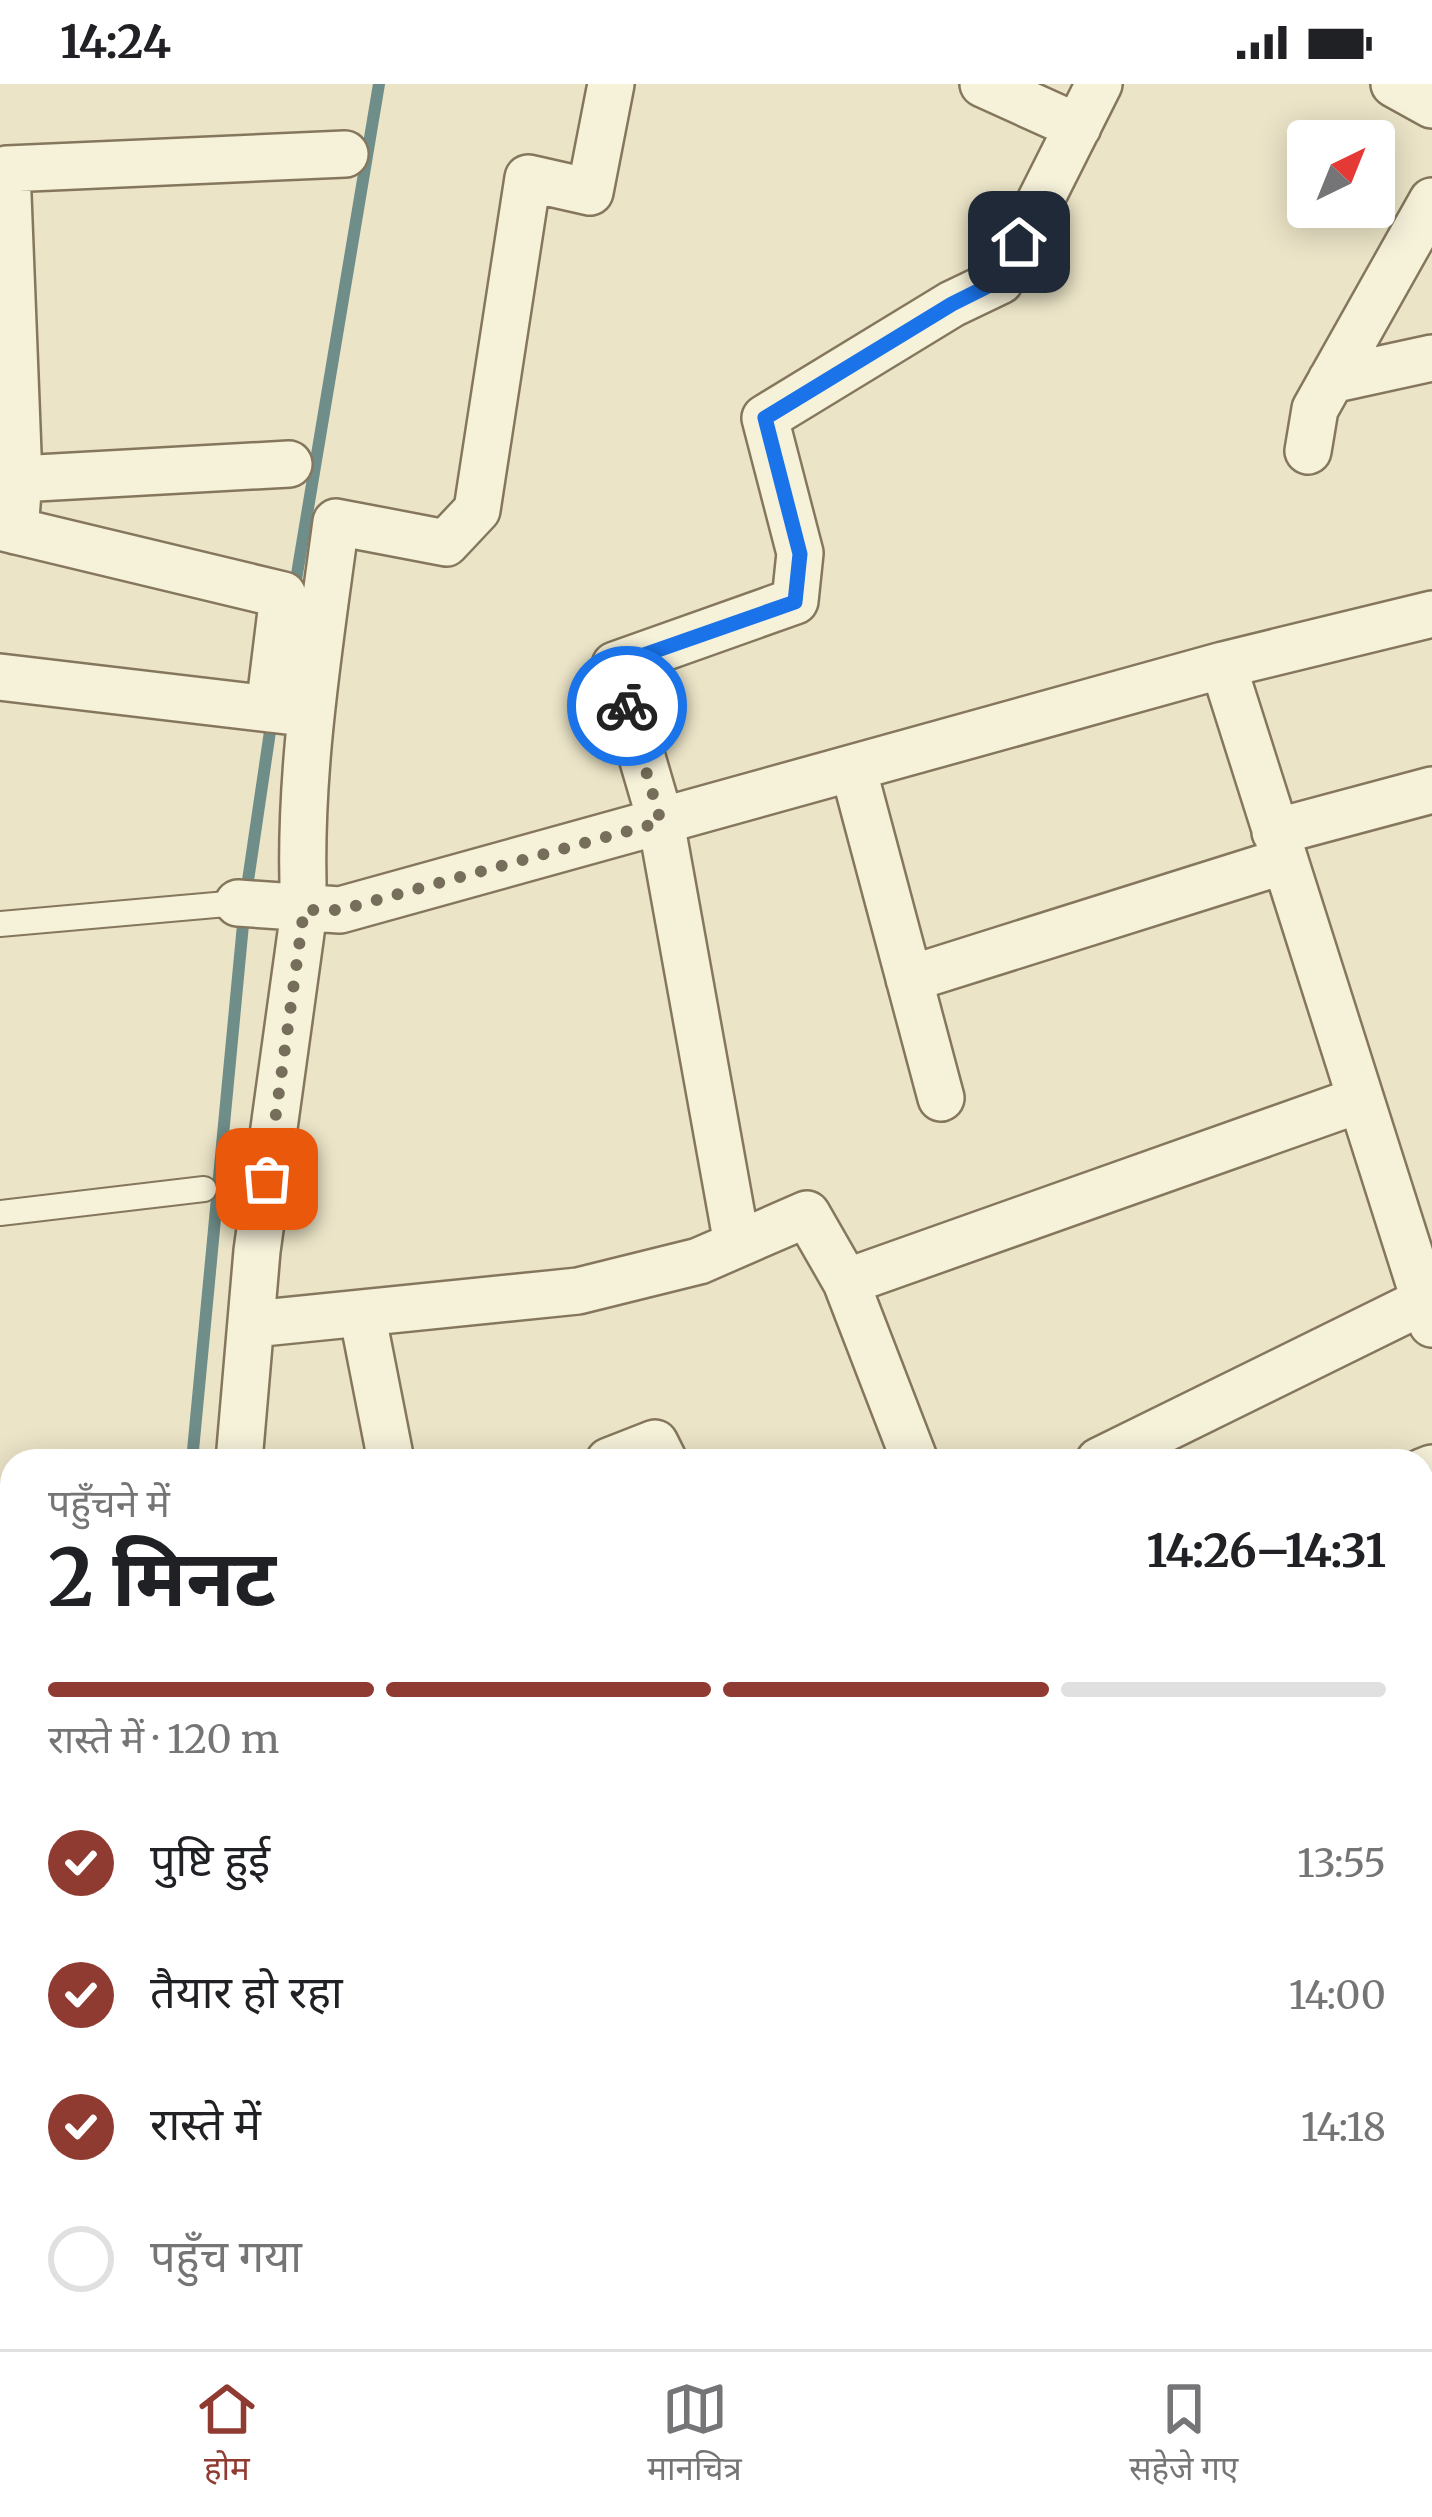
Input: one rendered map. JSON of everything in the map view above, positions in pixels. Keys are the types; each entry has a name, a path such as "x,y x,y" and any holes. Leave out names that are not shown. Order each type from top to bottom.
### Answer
{"street":[{"path":"288,711 336,522 446,544 477,510 527,178 590,192 611,84"},
{"path":"982,84 1078,127"},
{"path":"736,1244 661,822 615,665 795,602 800,554 765,418 952,304 1000,280 1099,84"},
{"path":"1394,84 1432,104"},
{"path":"240,1449 253,1324 274,906 302,873 283,595 8,529 19,479 7,169 345,154"},
{"path":"1308,451 1315,409 1432,200"},
{"path":"1331,380 1432,358"},
{"path":"19,479 289,464"},
{"path":"274,906 340,910 1223,665 1432,614"},
{"path":"1126,1449 1427,1313 1223,665"},
{"path":"0,677 288,711"},
{"path":"853,768 941,1098"},
{"path":"909,979 1432,790"},
{"path":"846,1282 1359,1100"},
{"path":"253,1324 578,1291 699,1261 807,1214 846,1282 909,1449"},
{"path":"362,1313 389,1449"}],"lane":[{"path":"0,924 274,906"},
{"path":"0,1213 204,1189"}],"waterway":[{"path":"294,592 379,84"},
{"path":"246,894 272,718"},
{"path":"193,1449 244,914"}],"way so far":[{"path":"267,1179 304,910 340,910 661,822 627,706"}],"route":[{"path":"627,706 615,665 795,602 800,554 765,418 952,304 1000,280 1019,242"}]}
